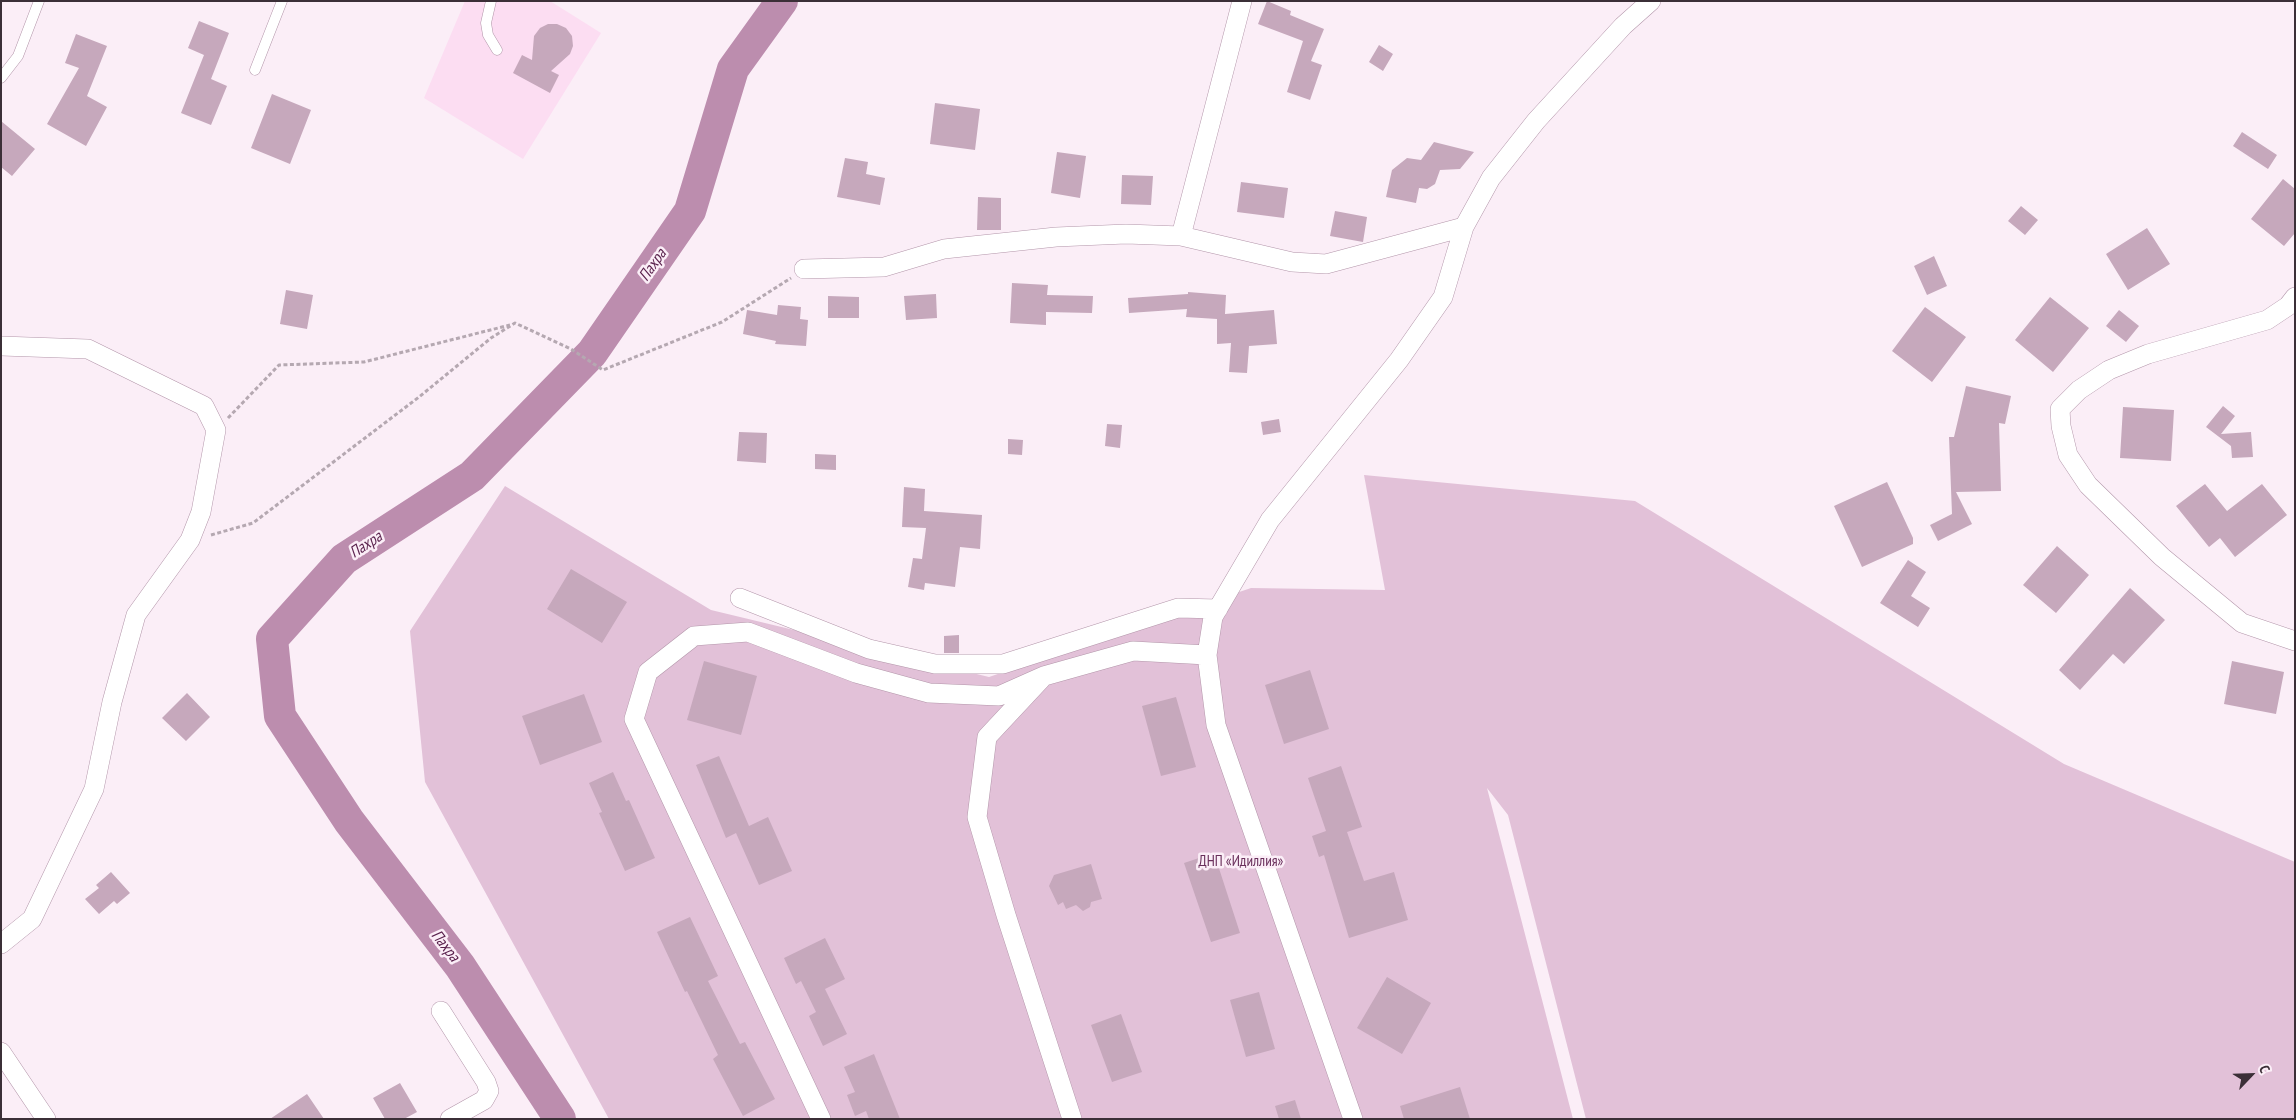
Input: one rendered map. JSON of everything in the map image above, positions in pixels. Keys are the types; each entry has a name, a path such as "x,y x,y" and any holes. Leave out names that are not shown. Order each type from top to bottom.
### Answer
{"street":[{"path":"1181,236 1242,1"},
{"path":"1352,1119 1216,725 1207,655 1213,617 1270,520 1399,360 1443,298 1464,227 1491,178 1536,120 1623,26 1651,1"},
{"path":"804,269 884,267 944,249 1056,237 1126,234 1181,236 1292,262 1326,264 1464,227"},
{"path":"2295,297 2288,306 2267,320 2148,354 2108,370 2079,390 2060,409 2060,426 2068,455 2088,485 2162,557 2242,623 2295,641"},
{"path":"1,346 88,349 204,406 216,430 201,512 190,540 136,615 112,702 94,789 32,919 1,944"},
{"path":"740,598 869,649 935,664 1003,664 1178,608 1218,609"},
{"path":"821,1119 634,719 648,672 694,636 748,632 856,673 929,693 999,696 1044,676 1133,651 1207,655"},
{"path":"1044,676 987,737 977,817 1006,915 1072,1119"},
{"path":"441,1011 486,1082 488,1091 484,1100 450,1119"},
{"path":"1,1052 46,1119"}],"lane":[{"path":"1,78 18,56 39,1"},
{"path":"255,70 282,1"},
{"path":"491,1 486,23 488,35 497,50"}],"path":[{"path":"216,430 279,365 364,362 515,323 571,349 604,370 722,322 804,269"},
{"path":"190,540 253,524 419,397 491,338 515,323"}],"shaded area":[{"path":"465,1 550,1 601,33 523,159 424,98"}],"green space":[{"name":"ДНП «Идиллия»","path":"1364,475 1635,501 2064,764 2295,862 2295,1119 1586,1119 1508,815 1487,788 1573,1119 609,1119 425,782 410,631 505,486 711,610 989,677 1251,588 1385,590"}],"building":[{"path":"1267,1 1291,11 1290,15 1324,29 1311,61 1322,65 1310,100 1287,92 1303,41 1258,24"},
{"path":"199,21 229,33 211,79 227,86 211,125 181,113 204,55 188,48"},
{"path":"548,24 557,24 566,28 572,36 573,46 570,54 551,71 559,75 550,93 513,73 522,55 532,60 534,36 540,28"},
{"path":"76,34 107,46 87,96 107,107 86,146 47,124 79,68 65,63"},
{"path":"1379,45 1393,54 1383,71 1369,62"},
{"path":"272,94 311,110 290,164 251,148"},
{"path":"935,103 980,109 975,150 930,144"},
{"path":"1,121 35,149 12,176 1,167"},
{"path":"2242,132 2277,155 2268,169 2233,146"},
{"path":"1434,142 1474,152 1460,169 1440,170 1435,184 1427,189 1419,188 1416,203 1386,197 1392,170 1407,158 1421,160"},
{"path":"1057,152 1086,156 1080,198 1051,193"},
{"path":"845,158 868,162 866,174 885,178 880,205 837,197"},
{"path":"1122,175 1153,176 1151,205 1121,204"},
{"path":"2283,179 2295,189 2295,233 2284,246 2251,219"},
{"path":"1241,182 1288,188 1284,218 1237,212"},
{"path":"978,197 1001,198 1001,230 977,230"},
{"path":"2021,206 2038,220 2025,235 2008,221"},
{"path":"1335,211 1367,217 1363,242 1330,236"},
{"path":"2147,228 2170,264 2128,290 2106,254"},
{"path":"1934,256 1947,286 1927,295 1914,266"},
{"path":"1012,283 1048,285 1047,295 1093,296 1092,313 1046,312 1046,325 1010,323"},
{"path":"286,290 313,295 307,329 280,324"},
{"path":"1188,292 1226,295 1225,314 1274,310 1277,344 1249,346 1247,373 1229,372 1231,343 1217,344 1217,319 1186,317 1187,309 1129,313 1128,298 1188,294"},
{"path":"936,294 937,318 906,320 904,296"},
{"path":"828,296 859,297 859,318 828,318"},
{"path":"2050,297 2089,328 2053,372 2015,340"},
{"path":"778,305 801,307 800,319 808,320 806,346 775,344 776,341 743,334 747,310 777,315"},
{"path":"1925,307 1966,337 1932,382 1892,351"},
{"path":"2119,310 2139,326 2126,342 2106,326"},
{"path":"1966,386 2011,396 2005,424 1999,423 2001,491 1956,492 1972,524 1938,541 1930,525 1952,514 1949,437 1954,437"},
{"path":"2223,406 2235,416 2221,434 2251,432 2253,457 2232,458 2231,446 2206,427"},
{"path":"2123,407 2174,410 2171,461 2120,458"},
{"path":"1279,419 1281,432 1263,435 1261,422"},
{"path":"1107,424 1122,425 1120,448 1105,446"},
{"path":"739,432 767,433 766,463 737,461"},
{"path":"1008,439 1023,440 1022,455 1008,454"},
{"path":"815,454 836,455 836,470 815,469"},
{"path":"1887,482 1913,538 1913,544 1862,567 1834,506"},
{"path":"2205,484 2227,511 2262,484 2287,515 2235,557 2220,538 2209,547 2176,506"},
{"path":"904,487 925,489 924,511 982,515 980,549 960,547 955,587 925,583 924,590 908,587 913,558 922,559 926,528 902,527"},
{"path":"2057,546 2089,575 2056,613 2023,585"},
{"path":"1908,560 1926,572 1911,596 1930,608 1918,627 1880,603"},
{"path":"571,569 627,602 602,643 547,609"},
{"path":"2130,588 2165,620 2124,664 2113,654 2080,690 2059,670"},
{"path":"959,635 959,653 944,653 944,636"},
{"path":"704,661 757,676 741,735 687,720"},
{"path":"2232,661 2284,672 2276,714 2224,704"},
{"path":"1310,670 1329,729 1284,744 1265,685"},
{"path":"187,693 210,717 186,741 162,718"},
{"path":"584,694 602,742 540,765 522,716"},
{"path":"1176,697 1196,767 1161,776 1142,706"},
{"path":"719,756 749,826 768,817 792,871 759,885 736,833 726,838 696,765"},
{"path":"1341,766 1362,827 1347,832 1364,881 1394,872 1408,920 1349,938 1324,855 1319,857 1312,836 1326,831 1308,778"},
{"path":"613,772 626,801 629,800 655,858 625,871 599,813 602,812 589,783"},
{"path":"1214,853 1240,933 1211,942 1184,863"},
{"path":"1091,864 1102,899 1091,902 1090,907 1083,911 1076,905 1066,909 1063,902 1058,905 1049,886 1054,875"},
{"path":"111,872 130,893 117,904 114,901 99,914 85,899 99,888 96,885"},
{"path":"690,917 718,976 708,981 740,1044 745,1042 775,1099 743,1116 713,1059 718,1055 687,991 685,992 657,932"},
{"path":"825,938 845,979 825,989 847,1034 823,1046 809,1016 816,1012 801,981 796,984 784,958"},
{"path":"1387,977 1431,1003 1402,1054 1357,1028"},
{"path":"1259,992 1275,1049 1246,1057 1230,1000"},
{"path":"1121,1014 1142,1072 1112,1082 1091,1025"},
{"path":"874,1054 900,1119 869,1119 866,1111 855,1116 847,1095 855,1092 844,1067"},
{"path":"400,1083 417,1112 404,1119 385,1119 373,1098"},
{"path":"1460,1087 1470,1119 1404,1119 1400,1106"},
{"path":"307,1094 324,1119 270,1119"},
{"path":"1295,1100 1301,1119 1279,1119 1275,1106"}],"waterway":[{"name":"Пахра","path":"560,1119 460,966 349,821 280,716 272,639 344,559 472,476 592,353 690,211 733,69 782,1"}]}
